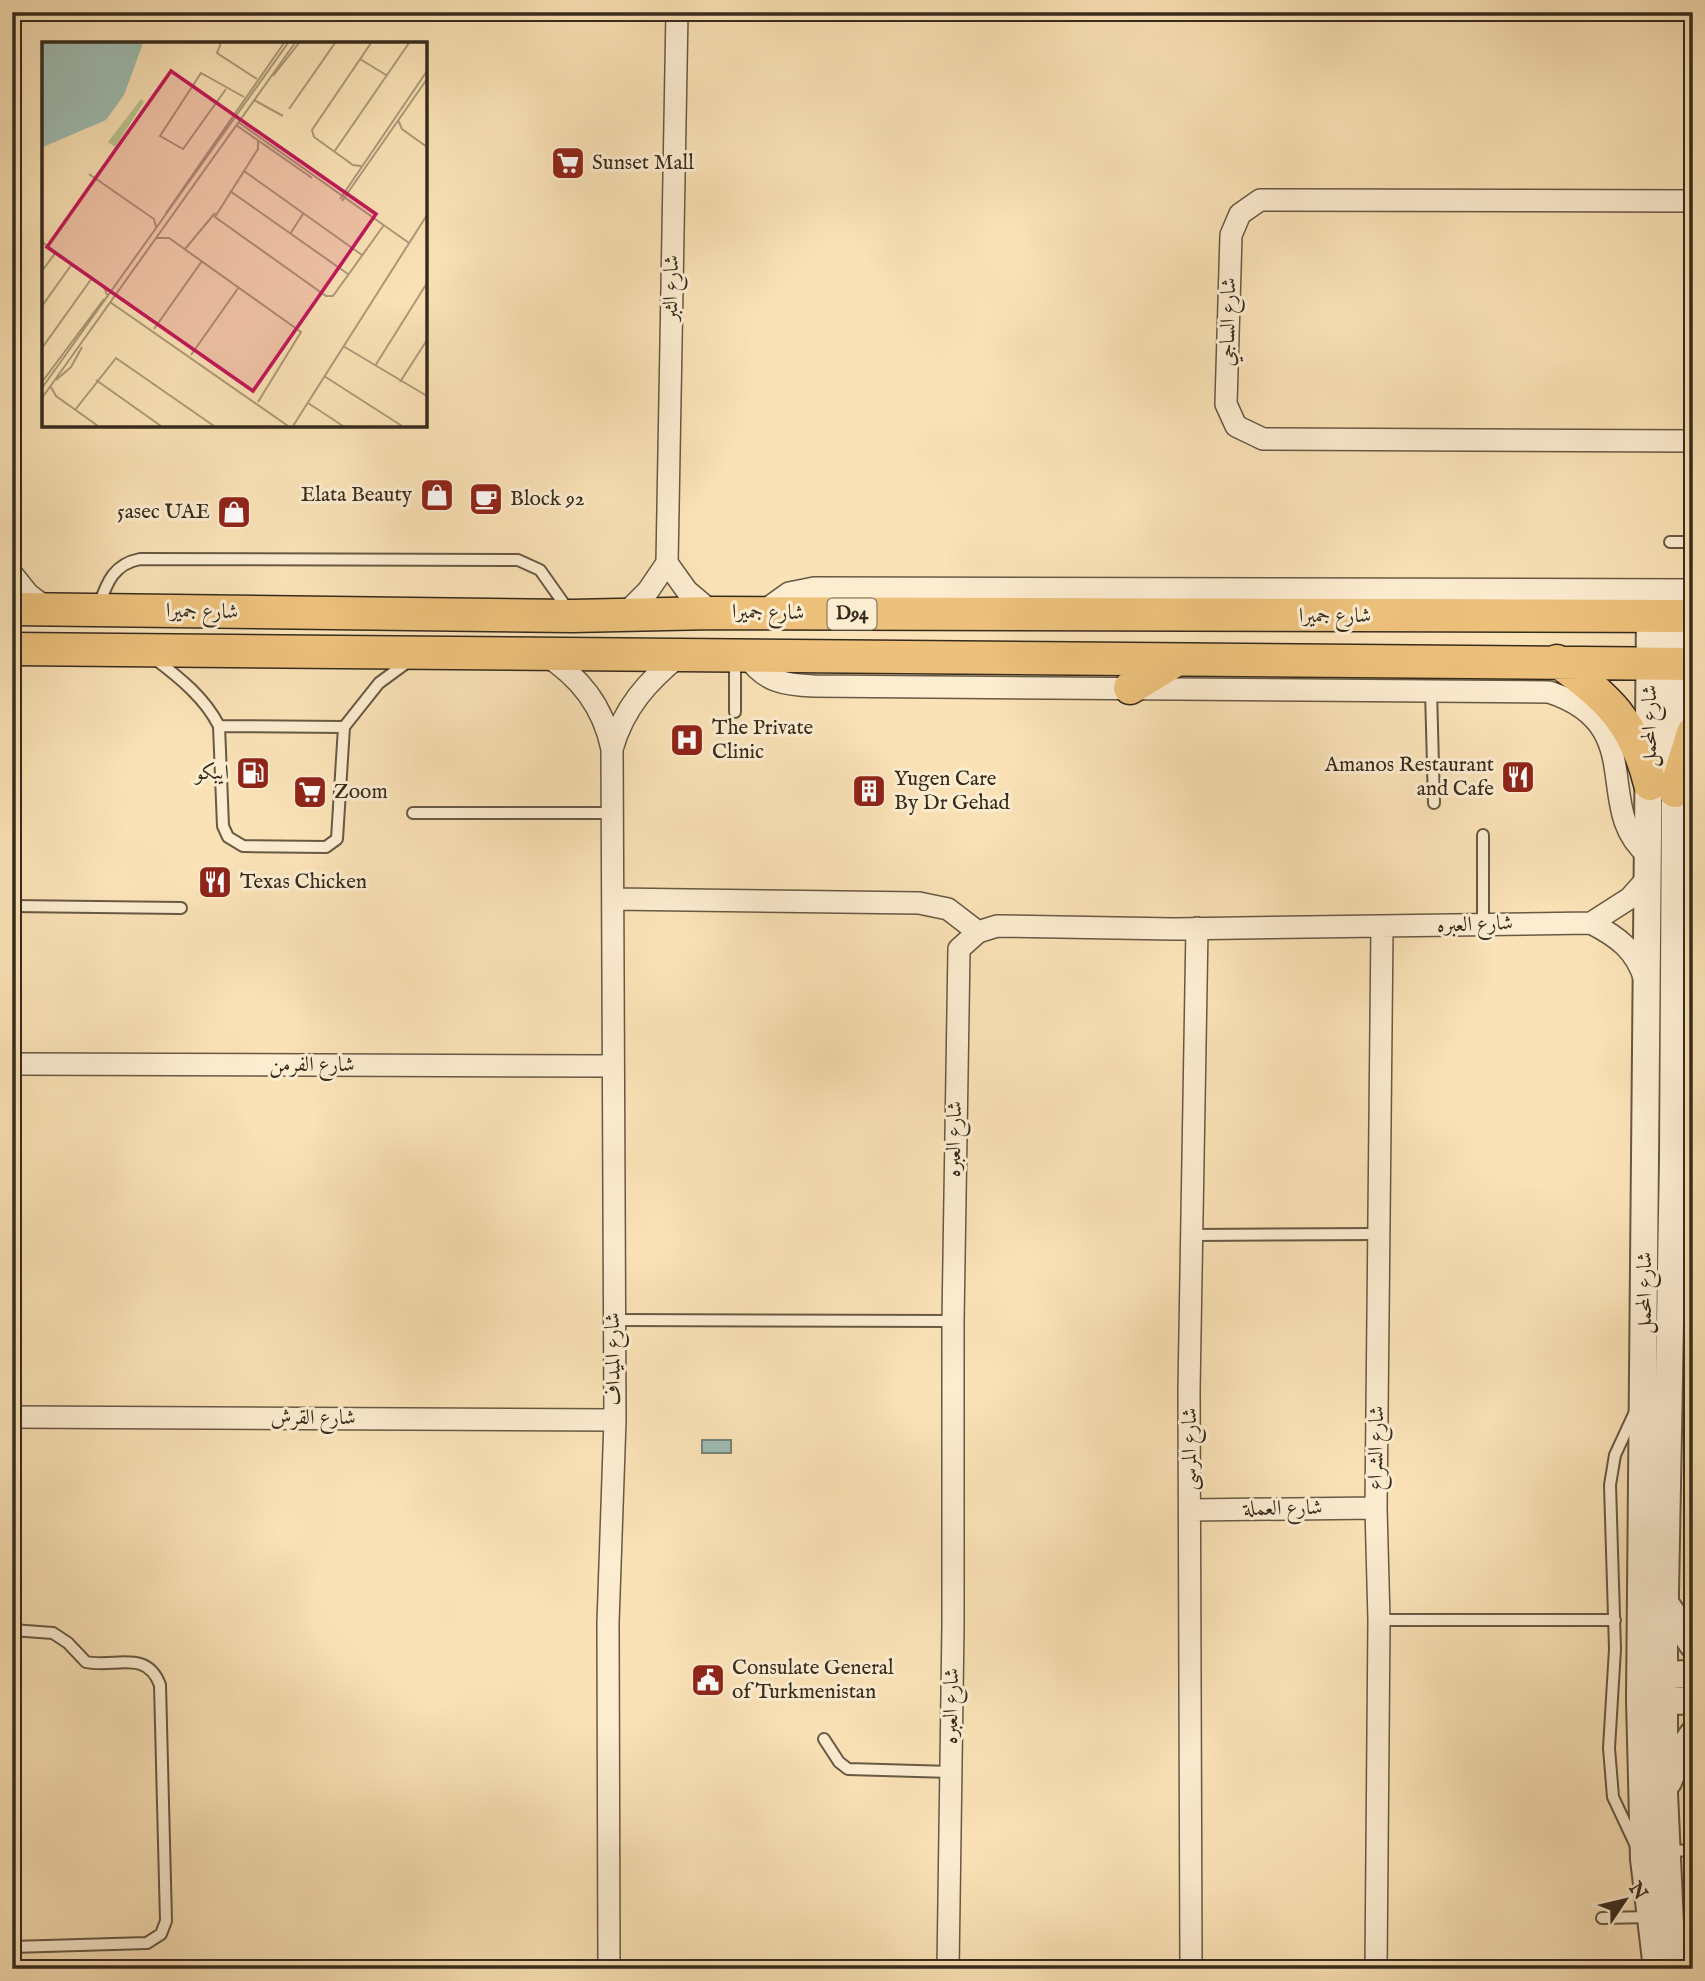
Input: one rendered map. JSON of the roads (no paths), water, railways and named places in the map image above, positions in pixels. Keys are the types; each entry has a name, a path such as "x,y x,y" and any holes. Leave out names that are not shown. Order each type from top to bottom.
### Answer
{"main road":[{"name":"شارع جميرا","path":"12,609 572,616 713,612 1672,641"},
{"name":"شارع جميرا","path":"12,649 1176,660 1429,675 1557,661 1672,641"},
{"path":"1429,675 1438,649 1460,642 1672,641"},
{"path":"1130,688 1176,660"},
{"path":"1557,661 1594,687 1624,720 1662,788"},
{"path":"1662,788 1693,733"}],"street":[{"name":"شارع الثبر","path":"667,564 677,12"},
{"name":"شارع الساجي","path":"1693,201 1259,200 1240,214 1231,235 1226,404 1236,426 1263,439 1693,441"},
{"path":"625,614 648,591 667,564 687,591 713,612"},
{"path":"12,574 28,594 49,610"},
{"path":"761,613 789,593 814,588 1693,590"},
{"name":"شارع المحمل","path":"1657,1969 1650,1917 1668,1853 1652,1687 1644,1393 1646,984 1663,860 1662,788 1672,641"},
{"name":"شارع الميداف","path":"542,652 579,681 594,699 604,720 612,749 615,1420 608,1623 609,1969"},
{"name":"شارع الميداف","path":"612,749 633,701 648,682 680,654"},
{"path":"741,656 773,681 797,685 1130,688 1429,675 1563,696 1577,704 1600,726 1608,738 1616,759 1626,827 1635,843 1663,860 1630,898 1591,923 1614,935 1634,954 1646,984"},
{"name":"شارع المحمل","path":"1663,860 1678,891 1664,1601 1652,1687 1664,1793 1672,1969"},
{"path":"614,899 919,903 948,909 978,932"},
{"name":"شارع العبره","path":"948,1969 959,949 978,932 997,926 1382,928 1483,923 1591,923"},
{"name":"شارع المرسى","path":"1191,1969 1190,1510 1197,928"},
{"name":"شارع الشراع","path":"1376,1969 1379,1620 1376,1508 1382,928"},
{"name":"شارع الفرمن","path":"12,1064 612,1066"},
{"name":"شارع القرش","path":"12,1417 615,1420"},
{"name":"شارع العملة","path":"1190,1510 1376,1508"},
{"path":"1664,1601 1693,1645"},
{"path":"1652,1687 1693,1674"},
{"path":"1652,1687 1693,1701"},
{"path":"1664,1793 1680,1753 1693,1734"}],"lane":[{"path":"1670,542 1693,542"},
{"path":"97,611 112,573 130,561 140,559 518,560 540,570 572,616"},
{"path":"141,649 184,682 213,715 219,726 223,826 228,837 243,846 326,847 337,839 344,727 379,683 429,651"},
{"path":"735,712 741,656"},
{"path":"1429,675 1434,803"},
{"path":"219,726 344,727"},
{"path":"413,813 612,813"},
{"path":"1483,835 1483,923"},
{"path":"12,906 181,908"},
{"path":"1192,1235 1379,1234"},
{"path":"614,1320 953,1321"},
{"path":"1644,1393 1611,1468 1615,1620 1610,1776 1613,1797 1625,1826 1668,1853"},
{"path":"1379,1620 1615,1620"},
{"path":"12,1630 53,1633 68,1643 86,1662 136,1661 152,1670 157,1677 160,1685 166,1921 161,1934 147,1943 12,1947"},
{"path":"824,1739 839,1762 848,1769 951,1772"},
{"path":"1602,1918 1650,1917"}],"water":[{"path":"702,1440 731,1440 731,1453 702,1453"}],"place":[{"name":"Sunset Mall","path":"568,163"},
{"name":"Elata Beauty","path":"437,495"},
{"name":"Block 92","path":"486,499"},
{"name":"5asec UAE","path":"234,512"},
{"name":"The Private Clinic","path":"687,740"},
{"name":"ايبكو","path":"253,773"},
{"name":"Amanos Restaurant and Cafe","path":"1518,777"},
{"name":"Yugen Care By Dr Gehad","path":"869,791"},
{"name":"Zoom","path":"310,792"},
{"name":"Texas Chicken","path":"215,882"},
{"name":"Consulate General of Turkmenistan","path":"708,1680"}]}
